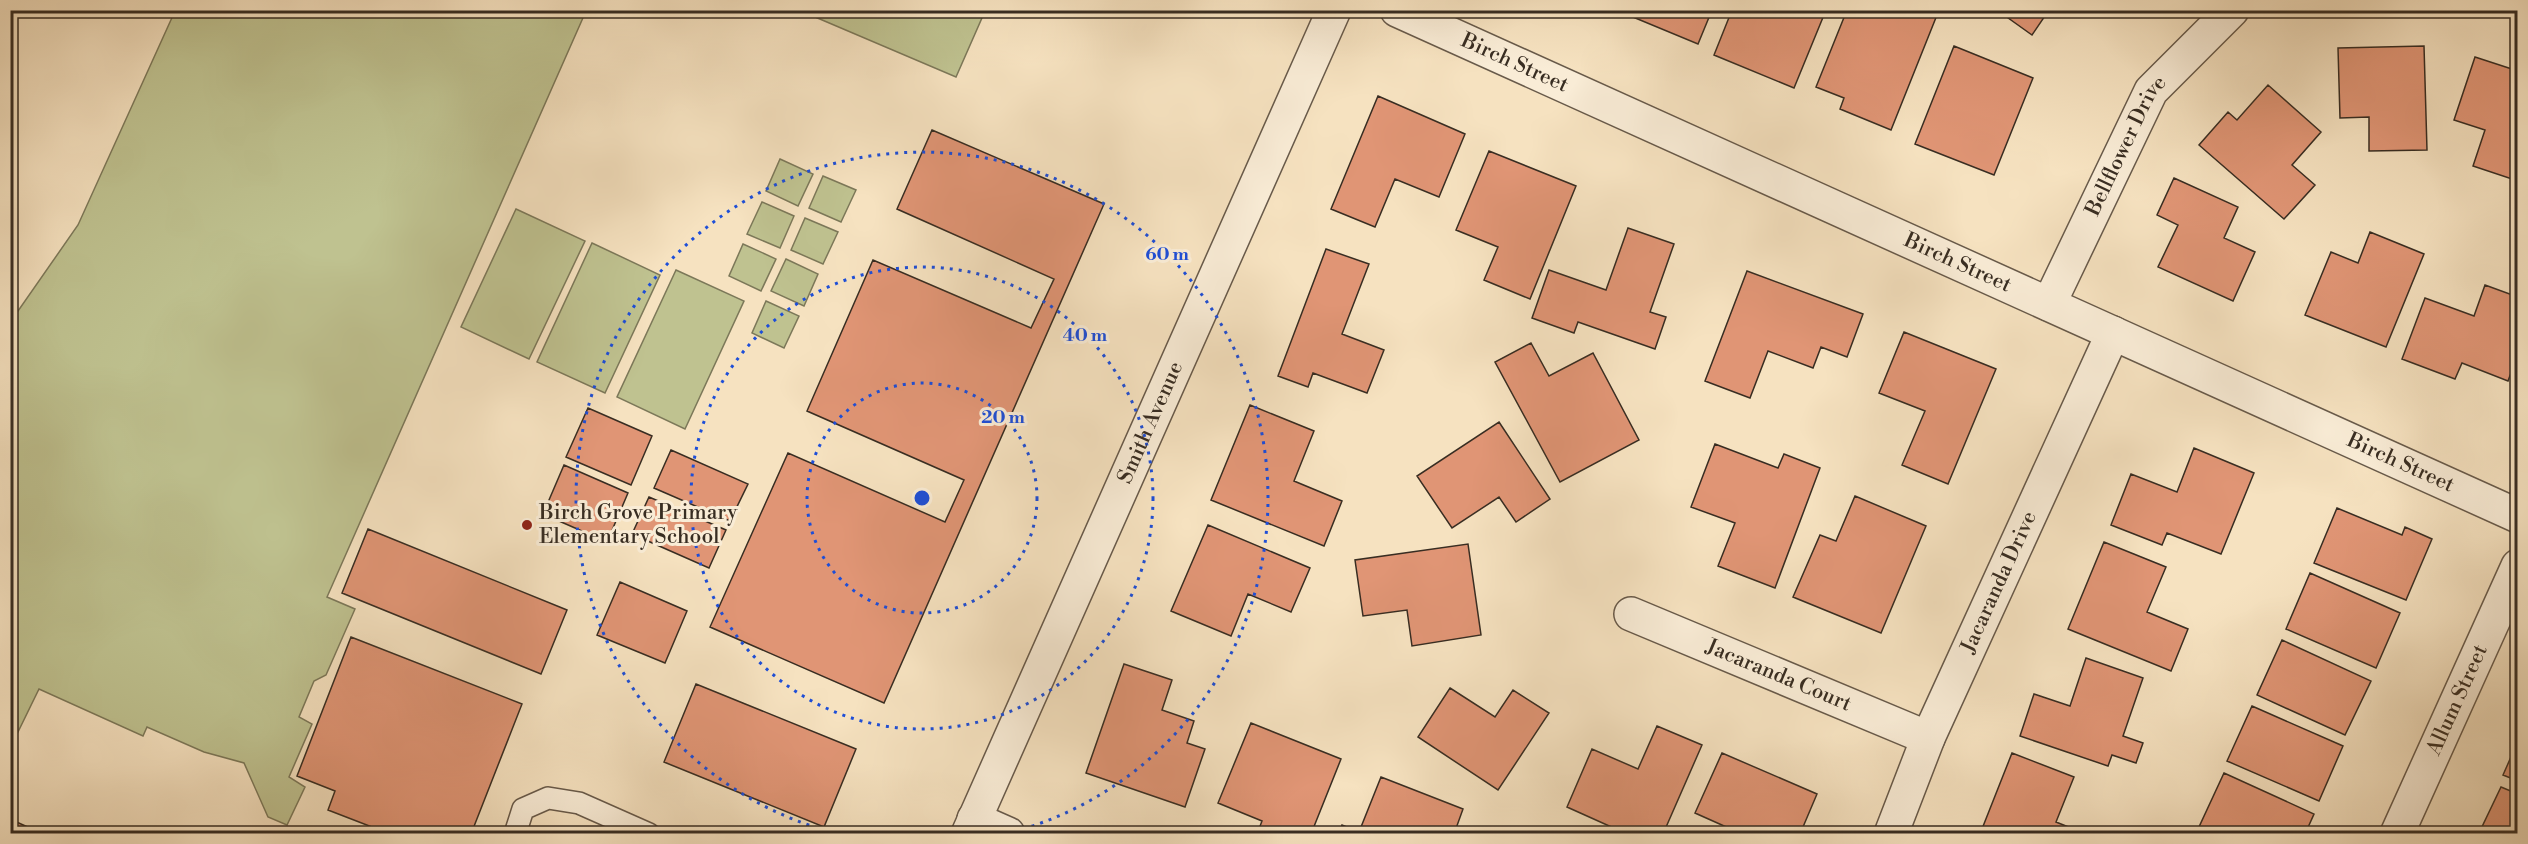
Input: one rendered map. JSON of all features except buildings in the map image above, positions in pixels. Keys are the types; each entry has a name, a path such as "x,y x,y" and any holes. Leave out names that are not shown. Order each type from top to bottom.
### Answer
{"street":[{"name":"Smith Avenue","path":"971,826 1334,10"},
{"name":"Birch Street","path":"1397,10 2517,516"},
{"name":"Bellflower Drive","path":"2049,304 2151,91 2232,10"},
{"name":"Jacaranda Drive","path":"1891,834 1928,738 2113,333"},
{"name":"Allum Street","path":"2397,834 2517,566"},
{"name":"Jacaranda Court","path":"1631,614 1928,738"},
{"path":"971,826 1008,834"}],"lane":[{"path":"515,834 523,809 548,798 579,803 649,834"}],"green space":[{"path":"985,10 956,77 801,11"},
{"path":"175,11 586,11 327,597 355,609 326,675 314,681 299,717 312,724 289,777 305,787 287,825 268,817 244,763 204,752 147,727 143,736 39,689 17,734 11,731 11,321 78,225"},
{"path":"780,159 813,174 798,206 766,191"},
{"path":"823,176 856,190 841,222 809,208"},
{"path":"762,202 794,216 780,248 747,234"},
{"path":"516,209 585,241 529,359 461,327"},
{"path":"805,218 838,232 823,264 791,250"},
{"path":"592,243 660,275 605,393 537,362"},
{"path":"743,244 776,259 761,291 729,276"},
{"path":"786,259 818,274 804,306 771,291"},
{"path":"676,270 744,301 685,429 617,397"},
{"path":"766,301 799,316 784,348 752,333"}],"place":[{"name":"Birch Grove Primary Elementary School","path":"527,525"}]}
